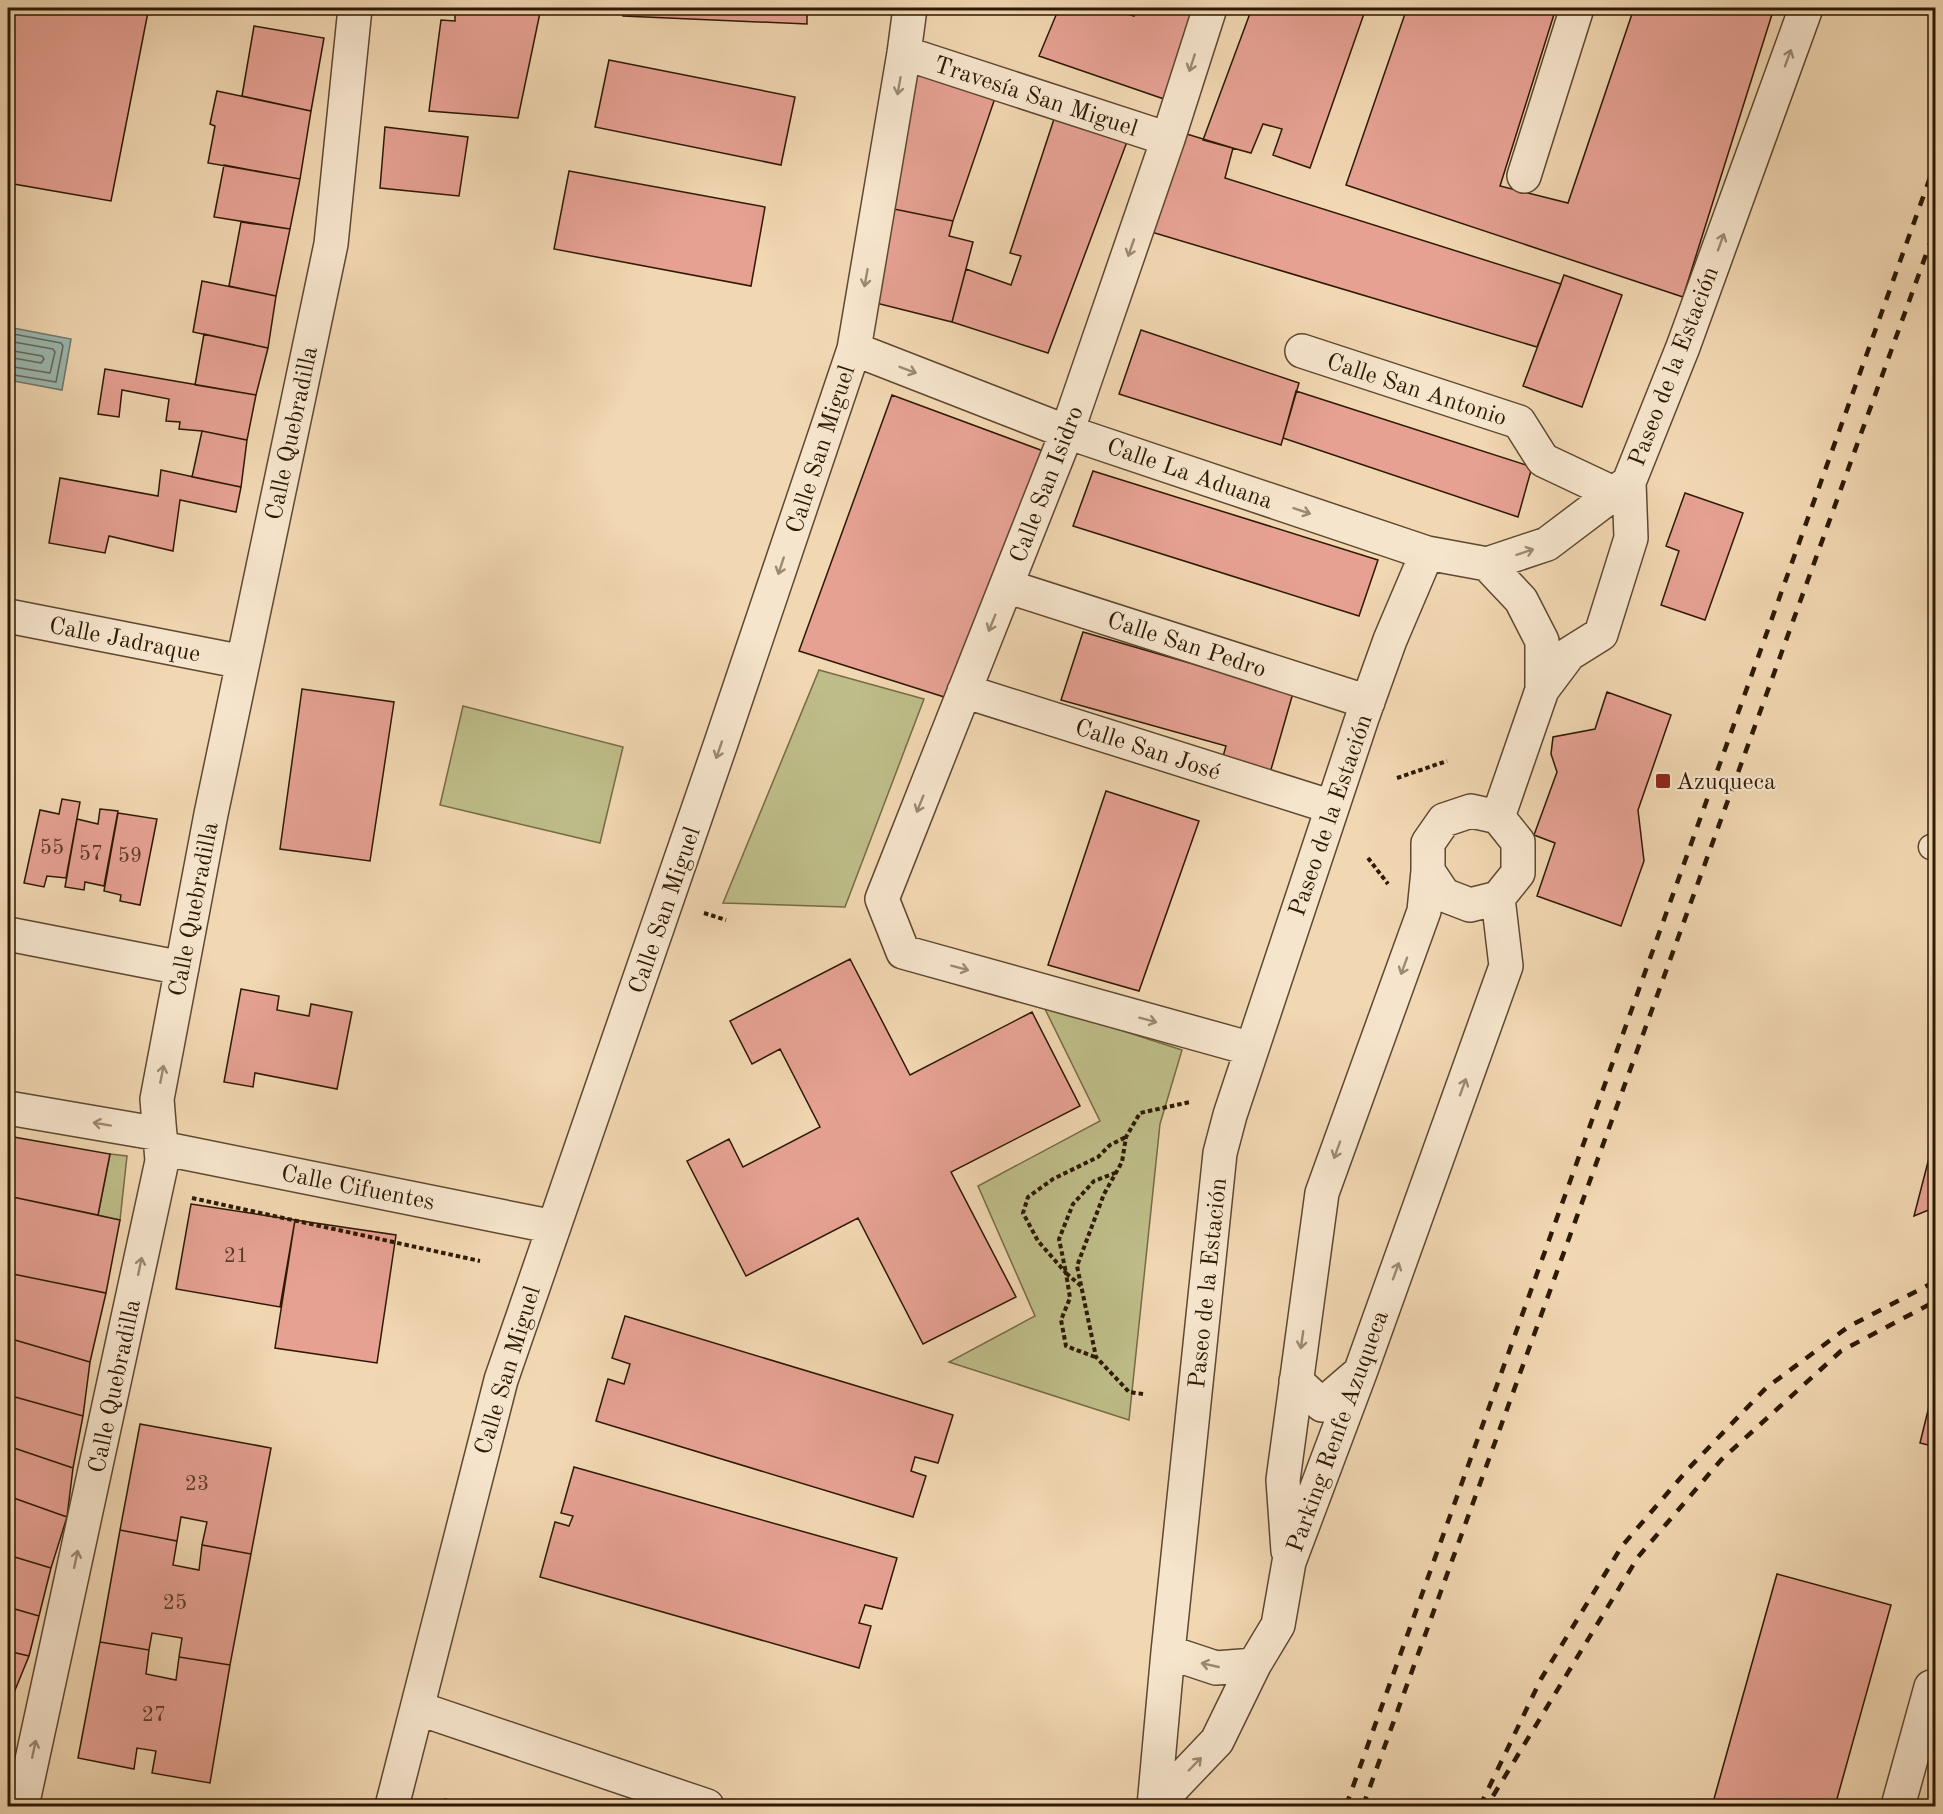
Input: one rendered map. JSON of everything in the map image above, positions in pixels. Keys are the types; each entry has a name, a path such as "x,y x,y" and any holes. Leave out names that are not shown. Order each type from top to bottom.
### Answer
{"street":[{"name":"Calle Quebradilla","path":"22,1806 160,1172 162,1161 158,1099 182,968 331,244 355,8"},
{"name":"Calle San Miguel","path":"392,1806 501,1380 714,765 854,349 910,8"},
{"name":"Calle San Isidro","path":"1210,8 1168,139 1067,432 882,899 903,952 1252,1049"},
{"path":"1524,176 1577,8"},
{"name":"Paseo de la Estación","path":"1155,1806 1168,1652 1220,1153 1230,1115 1332,807 1390,640 1427,553 1487,564 1547,544 1621,488 1683,346 1806,8"},
{"name":"Travesía San Miguel","path":"904,53 1168,139"},
{"name":"Calle La Aduana","path":"854,349 1067,432 1427,553"},
{"name":"Calle San Antonio","path":"1302,351 1519,422 1543,460 1621,488"},
{"path":"1498,817 1542,690 1569,654 1601,634 1631,538 1621,488"},
{"path":"1487,564 1521,600 1542,641 1542,690"},
{"name":"Calle San Pedro","path":"1006,586 1368,702"},
{"name":"Calle Jadraque","path":"8,616 243,663"},
{"name":"Calle San José","path":"964,691 1332,807"},
{"path":"1471,811 1498,817 1518,842 1518,873 1498,898 1470,905 1444,895 1428,871 1428,843 1444,820 1471,811"},
{"name":"Parking Renfe Azuqueca","path":"1289,1562 1283,1480 1322,1193 1424,911 1428,871"},
{"name":"Parking Renfe Azuqueca","path":"1289,1562 1360,1373 1506,966 1498,898"},
{"path":"8,934 182,968"},
{"name":"Calle Cifuentes","path":"8,1108 554,1227"},
{"path":"1296,1381 1322,1405 1360,1373"},
{"path":"1155,1806 1217,1741 1254,1665 1278,1625 1289,1562"},
{"path":"1168,1652 1216,1668 1254,1665"},
{"path":"1898,1806 1931,1687 1935,1688"},
{"path":"417,1708 707,1806"}],"path":[{"path":"1397,778 1447,761"},
{"path":"1368,858 1394,893"},
{"path":"693,910 726,920"},
{"path":"1096,1357 1077,1266 1104,1194 1122,1162 1126,1137 1140,1113 1190,1102"},
{"path":"1082,1287 1066,1273 1038,1241 1023,1214 1029,1197 1053,1179 1098,1157 1110,1145 1126,1137"},
{"path":"1116,1173 1094,1181 1073,1204 1059,1239 1070,1298 1061,1320 1066,1346 1096,1357 1129,1392 1143,1394"},
{"path":"191,1198 480,1261"}],"shaded area":[{"path":"819,670 924,699 845,907 723,903"},
{"path":"463,706 623,747 600,843 440,805"},
{"path":"1043,1005 1182,1050 1160,1124 1129,1420 949,1362 1035,1316 978,1186 1100,1121"},
{"path":"110,1154 127,1156 120,1220 98,1215"}],"water":[{"path":"8,327 71,339 62,390 8,380"}],"building":[{"path":"8,8 126,8 148,12 111,201 8,183"},
{"path":"455,8 541,8 518,118 429,111 441,20 455,21"},
{"path":"623,8 807,8 807,24 623,16"},
{"path":"1059,8 1116,8 1115,10 1134,16 1137,8 1198,8 1164,99 1039,56"},
{"path":"1252,8 1366,8 1310,168 1273,155 1282,129 1263,124 1251,153 1203,140"},
{"path":"1407,8 1556,8 1500,186 1568,203 1634,8 1774,8 1683,297 1346,185"},
{"path":"254,26 324,38 311,111 242,96"},
{"path":"609,60 795,97 781,165 595,127"},
{"path":"918,69 995,98 953,221 889,208"},
{"path":"217,91 311,111 300,179 208,163 215,126 210,124"},
{"path":"1055,116 1128,139 1048,353 952,322 966,269 1011,285 1021,256 1010,253"},
{"path":"385,127 468,137 459,196 380,188"},
{"path":"1180,132 1233,148 1225,178 1561,284 1537,347 1148,231"},
{"path":"224,165 300,179 290,229 214,217"},
{"path":"569,171 765,207 751,286 554,249"},
{"path":"889,208 953,221 949,236 973,242 952,322 872,302"},
{"path":"241,222 290,229 276,296 229,286"},
{"path":"1564,275 1622,295 1582,407 1523,386"},
{"path":"202,281 276,296 268,348 193,332"},
{"path":"1141,330 1299,383 1281,445 1119,394"},
{"path":"204,334 268,348 256,395 195,385"},
{"path":"105,369 256,395 247,440 179,429 180,422 166,421 169,399 122,390 119,417 98,414"},
{"path":"1296,391 1532,467 1518,517 1283,438"},
{"path":"892,395 1046,452 960,702 799,651"},
{"path":"202,431 247,440 241,487 192,477"},
{"path":"161,470 241,487 236,512 180,500 173,551 109,536 105,553 49,543 60,478 158,496"},
{"path":"1093,471 1378,560 1359,616 1073,526"},
{"path":"1685,493 1743,513 1705,620 1661,605 1679,551 1666,546"},
{"path":"1083,632 1293,693 1268,780 1220,767 1226,746 1061,700"},
{"path":"302,689 394,702 370,861 280,849"},
{"path":"1607,692 1671,715 1638,810 1644,861 1621,926 1537,896 1555,843 1534,835 1557,772 1551,754 1553,737 1595,729"},
{"path":"1106,791 1199,821 1139,991 1048,965"},
{"path":"62,799 80,802 66,878 47,876 44,887 24,883 40,810 59,814"},
{"path":"100,809 118,811 104,886 85,882 84,890 65,887 77,819 98,824"},
{"path":"118,813 157,819 140,905 120,901 121,895 104,891"},
{"path":"850,959 910,1075 1032,1012 1080,1106 951,1172 1016,1297 923,1344 858,1218 746,1276 687,1161 729,1139 743,1167 820,1127 780,1049 752,1064 730,1021"},
{"path":"241,989 279,996 277,1010 309,1016 311,1004 352,1012 337,1089 255,1073 253,1087 224,1082"},
{"path":"1936,1131 1936,1207 1914,1216"},
{"path":"8,1136 110,1154 98,1215 8,1196"},
{"path":"8,1196 120,1220 106,1293 8,1273"},
{"path":"191,1204 295,1220 280,1307 176,1289"},
{"path":"295,1220 396,1235 377,1363 275,1348"},
{"path":"8,1273 106,1293 90,1362 8,1338"},
{"path":"625,1316 953,1415 938,1463 915,1457 911,1471 926,1476 913,1517 596,1421 608,1379 624,1384 630,1364 612,1358"},
{"path":"8,1338 90,1362 83,1416 8,1395"},
{"path":"1936,1378 1936,1447 1920,1443"},
{"path":"8,1395 83,1416 73,1468 8,1446"},
{"path":"140,1424 271,1448 251,1554 202,1545 207,1522 181,1517 177,1541 120,1530"},
{"path":"8,1446 73,1468 67,1517 8,1496"},
{"path":"574,1467 897,1558 882,1609 865,1605 859,1623 871,1626 859,1668 540,1577 555,1522 569,1526 573,1516 561,1513"},
{"path":"8,1496 67,1517 51,1568 8,1555"},
{"path":"120,1530 177,1541 173,1565 199,1570 202,1545 251,1554 230,1665 179,1657 182,1638 152,1633 149,1650 100,1642"},
{"path":"8,1555 51,1568 39,1616 8,1607"},
{"path":"1777,1574 1891,1605 1835,1806 1712,1806"},
{"path":"8,1607 39,1616 29,1656 8,1651"},
{"path":"100,1642 149,1650 146,1674 176,1680 179,1657 230,1665 210,1783 152,1773 156,1751 137,1748 134,1769 78,1758"},
{"path":"8,1651 29,1656 13,1695 8,1693"},
{"path":"8,1693 13,1695 8,1719"},
{"path":"445,1799 470,1806 443,1806"}],"railway":[{"path":"1346,1806 1936,161"},
{"path":"1363,1806 1936,227"},
{"path":"1480,1806 1541,1679 1622,1546 1689,1468 1766,1388 1848,1327 1936,1281"},
{"path":"1493,1796 1638,1557 1721,1460 1841,1351 1936,1301"}],"place":[{"name":"Azuqueca","path":"1663,781"}]}
